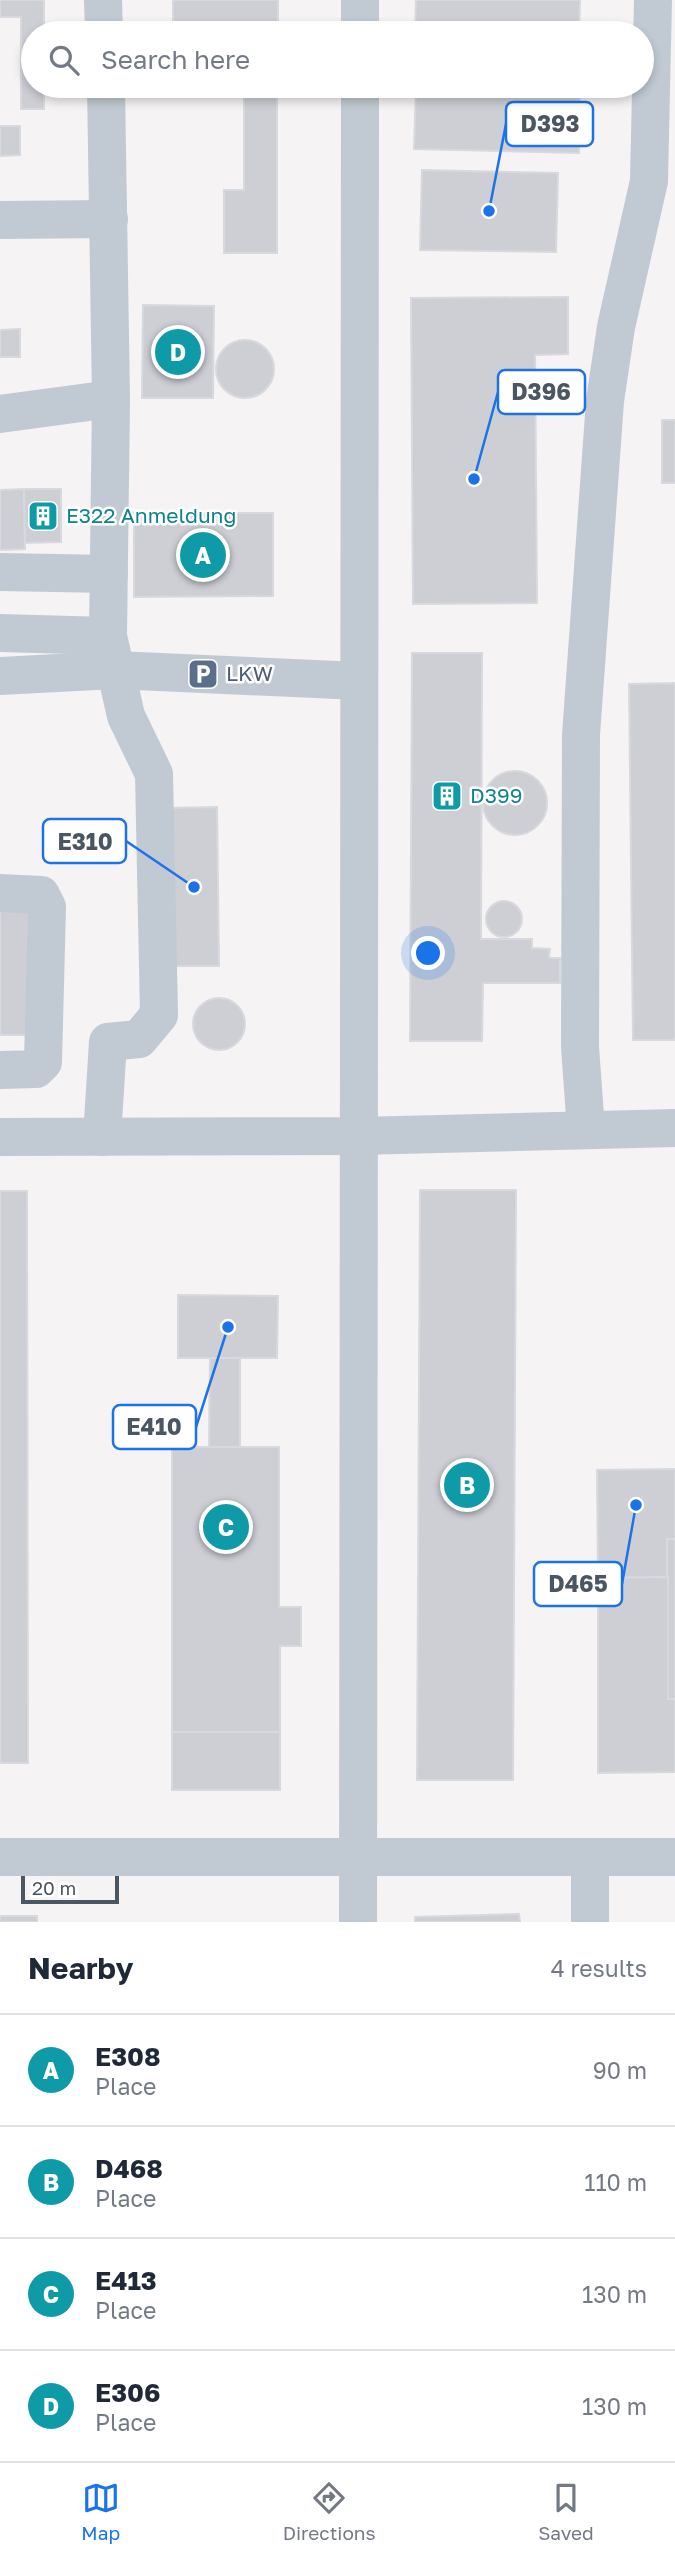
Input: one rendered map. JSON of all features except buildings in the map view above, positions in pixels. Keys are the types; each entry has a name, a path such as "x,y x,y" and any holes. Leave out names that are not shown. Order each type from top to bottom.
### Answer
{"street":[{"path":"103,0 104,21"},
{"path":"360,0 360,21"},
{"path":"653,0 653,21"},
{"path":"102,1137 108,1042 139,1039 159,1015 154,774 126,716 112,653 108,574 111,399 106,98"},
{"path":"358,1922 360,98"},
{"path":"586,1130 580,1047 581,735 605,401 615,327 649,181 651,98"},
{"path":"0,220 109,219"},
{"path":"0,414 111,399"},
{"path":"0,572 108,574"},
{"path":"0,633 112,653 359,681"},
{"path":"0,676 112,653"},
{"path":"0,892 41,895 47,906 43,1062 36,1069 0,1070"},
{"path":"0,1137 358,1136 675,1128"},
{"path":"0,1857 675,1857"},
{"path":"590,1857 590,1922"}],"place":[{"name":"D393","path":"489,211"},
{"name":"E306","path":"178,352"},
{"name":"D396","path":"474,479"},
{"name":"E322 Anmeldung","path":"43,516"},
{"name":"E308","path":"203,555"},
{"name":"LKW","path":"203,674"},
{"name":"D399","path":"447,796"},
{"name":"E310","path":"194,887"},
{"name":"E410","path":"228,1327"},
{"name":"D468","path":"467,1485"},
{"name":"D465","path":"636,1505"},
{"name":"E413","path":"226,1527"}]}
